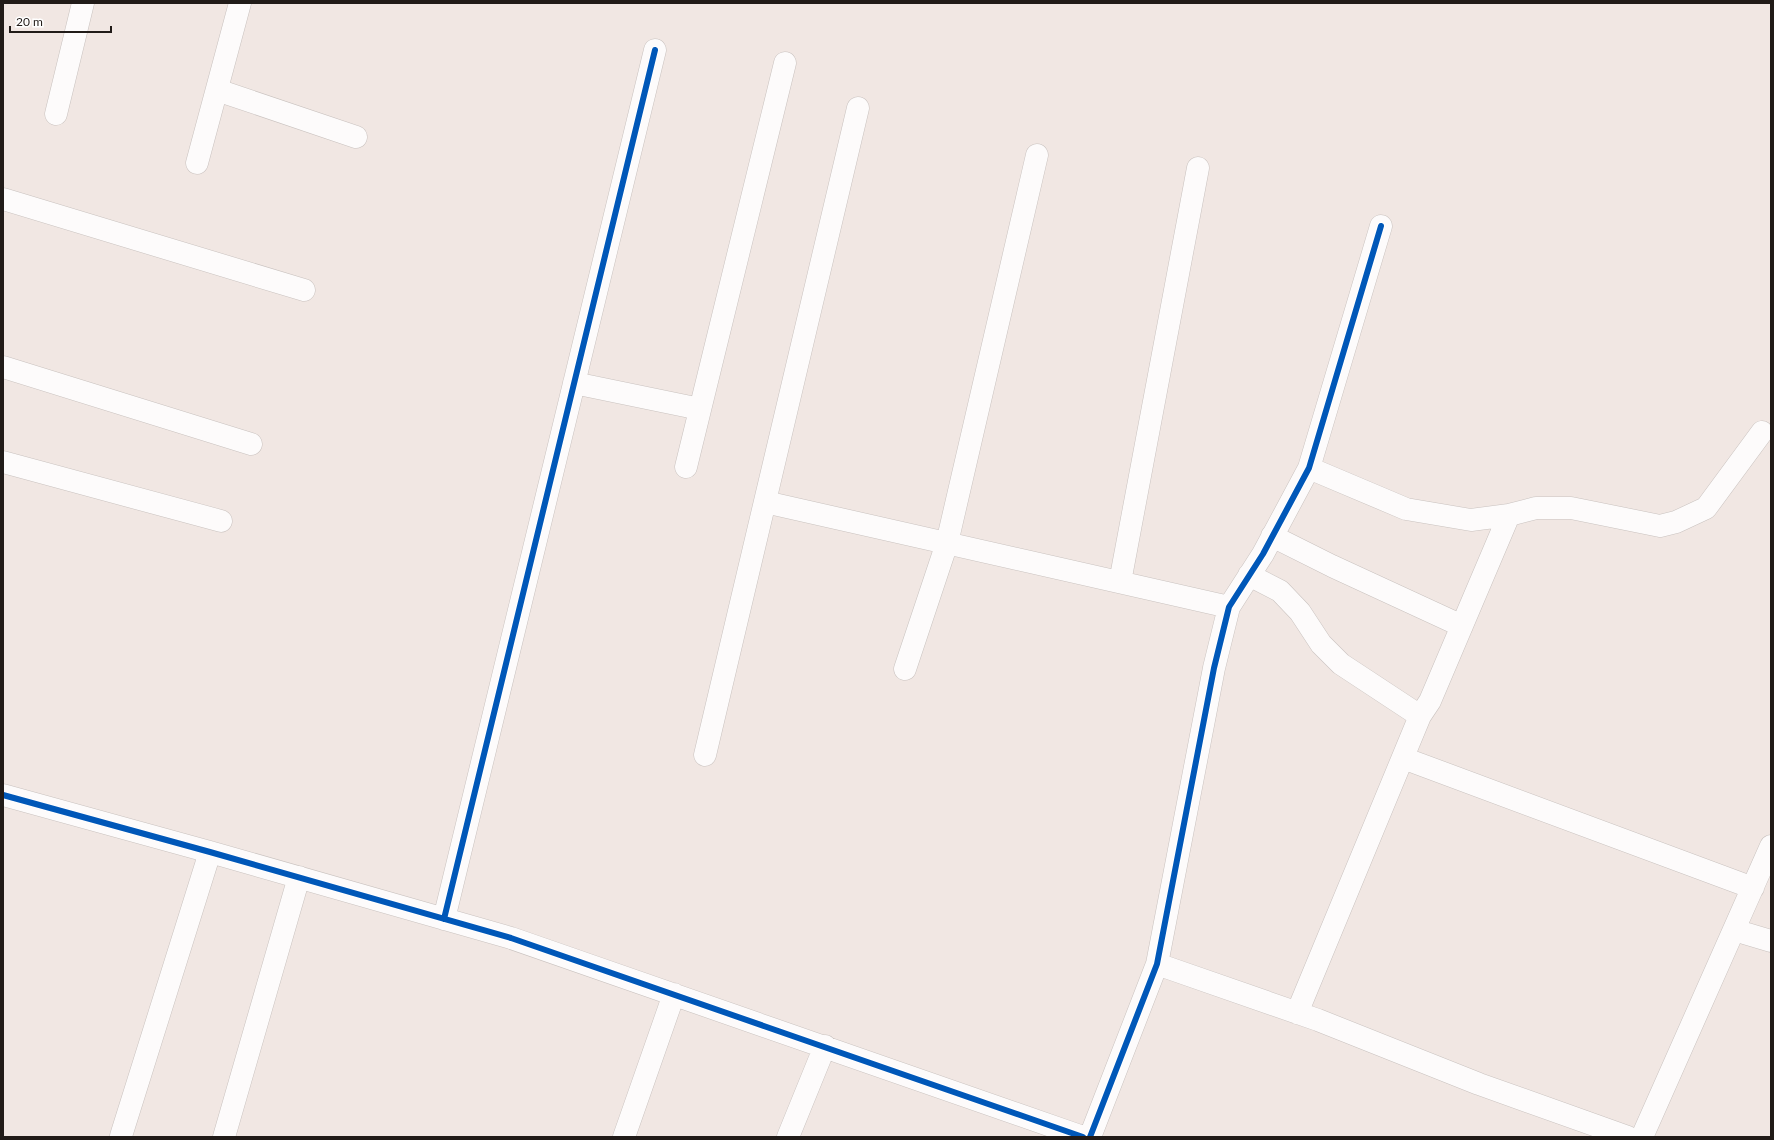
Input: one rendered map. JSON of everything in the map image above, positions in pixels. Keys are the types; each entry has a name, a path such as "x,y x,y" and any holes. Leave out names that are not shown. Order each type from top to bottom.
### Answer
{"street":[{"path":"56,114 83,3"},
{"path":"197,163 240,3"},
{"path":"444,919 655,50"},
{"path":"686,467 784,63"},
{"path":"217,90 356,137"},
{"path":"705,756 858,108"},
{"path":"905,669 947,543 1036,155"},
{"path":"1120,582 1198,168"},
{"path":"3,198 304,290"},
{"path":"1090,1137 1157,964 1214,668 1229,607 1272,536 1309,468 1381,226"},
{"path":"3,367 251,444"},
{"path":"574,383 700,409"},
{"path":"1309,468 1406,509 1471,520 1509,515 1536,508 1571,508 1660,526 1676,522 1706,508 1762,432"},
{"path":"3,462 221,521"},
{"path":"765,502 1229,607"},
{"path":"1297,1013 1420,716 1430,701 1509,515"},
{"path":"1272,536 1332,566 1462,626"},
{"path":"1249,575 1280,591 1300,612 1321,644 1341,664 1420,716"},
{"path":"1403,758 1753,888"},
{"path":"3,795 299,877 511,938 1083,1137"},
{"path":"1642,1137 1771,846"},
{"path":"121,1136 210,852"},
{"path":"224,1137 299,877"},
{"path":"1734,930 1771,941"},
{"path":"1157,964 1297,1013 1479,1084 1628,1137"},
{"path":"624,1137 674,994"},
{"path":"788,1137 825,1046"}],"cycle path":[{"path":"444,919 655,50"},
{"path":"1090,1137 1157,964 1214,668 1229,607 1263,554 1309,468 1381,226"},
{"path":"3,795 210,852 511,938 1083,1137"}]}
